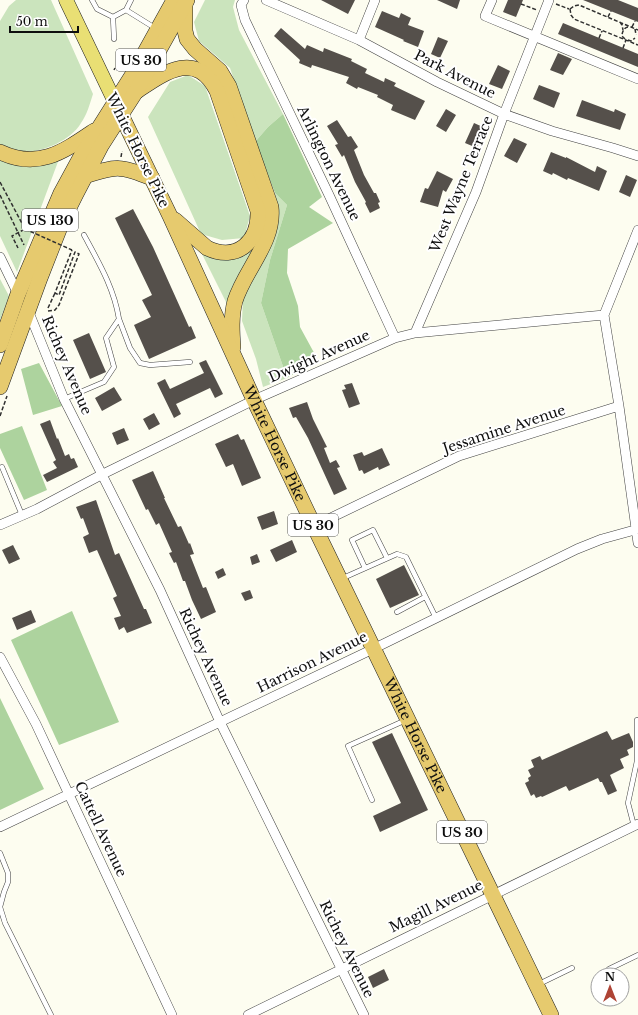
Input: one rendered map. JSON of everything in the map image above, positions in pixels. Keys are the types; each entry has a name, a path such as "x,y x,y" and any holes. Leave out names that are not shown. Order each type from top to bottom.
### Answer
{"highway":[{"name":"US 30","path":"99,129 118,109 158,30 182,2"},
{"name":"US 130","path":"0,387 28,309 62,222 118,109 135,93 182,2"},
{"path":"182,2 187,39 195,49 220,71 229,86 271,207 272,220 264,243 235,300 232,320 232,352"},
{"path":"135,93 164,74 175,69 194,69 206,76 211,81 217,91 256,206 258,221 254,235 247,244 234,251 220,252 212,251 201,244 170,216"},
{"name":"White Horse Pike","path":"118,109 170,216 254,400 339,580 551,1015"},
{"name":"US 130","path":"0,345 18,294 61,193 80,158 99,129"},
{"path":"0,152 20,159 41,159 70,148 99,129"},
{"path":"85,176 115,167 134,171 152,178"}],"main road":[{"name":"White Horse Pike","path":"66,0 118,109"}],"street":[{"name":"Arlington Avenue","path":"244,0 242,5 245,20 329,195 395,338"},
{"name":"Park Avenue","path":"266,0 359,40 437,82 504,114 552,131 638,156"},
{"path":"359,40 375,0"},
{"path":"492,0 485,16 638,79"},
{"name":"West Wayne Terrace","path":"415,333 476,192 504,114 549,0"},
{"path":"638,230 604,315 619,406 638,544"},
{"path":"0,257 18,294"},
{"name":"Richey Avenue","path":"28,309 64,399 160,590 220,722 364,1015"},
{"name":"Dwight Avenue","path":"0,525 22,516 101,475 254,400 395,338 415,333 604,315"},
{"name":"Jessamine Avenue","path":"314,526 459,456 619,406"},
{"name":"Harrison Avenue","path":"0,827 373,649 577,549 602,539 637,530"},
{"name":"Cattell Avenue","path":"1,661 36,724 172,1015"},
{"name":"Magill Avenue","path":"248,1015 492,894 636,825"}],"lane":[{"path":"92,0 97,8 114,16"},
{"path":"114,16 126,10 131,0"},
{"path":"126,10 158,30"},
{"path":"114,16 114,38"},
{"path":"84,235 109,284 116,302 119,320 130,348 140,363 156,365 190,362"},
{"path":"64,399 104,382 114,367 106,338 119,320"},
{"path":"2,468 22,516"},
{"path":"365,568 352,540 373,530 387,558"},
{"path":"339,580 397,554 406,557 436,618"},
{"path":"397,612 425,597"},
{"path":"372,800 348,746 407,720"},
{"path":"636,825 628,804 637,761 637,720"},
{"path":"0,853 8,873 8,882 0,907 5,923 51,1015"},
{"path":"613,967 638,956"},
{"path":"537,984 572,968"}],"path":[{"path":"549,0 570,9"},
{"path":"521,4 544,12"},
{"path":"570,9 574,6 578,6 638,30"},
{"path":"570,9 571,15 574,19 638,45"},
{"path":"608,17 611,11"},
{"path":"632,27 634,21"},
{"path":"620,22 623,31 622,36 626,40 631,41 638,33"},
{"path":"616,36 626,27 632,27 636,30 638,45"},
{"path":"599,38 602,31"},
{"path":"623,48 626,40"},
{"path":"121,159 122,151"},
{"path":"0,182 25,229 72,250 48,310 55,310 59,305 79,254 75,252 59,295 55,293"},
{"path":"0,195 24,245"},
{"path":"18,248 12,236 25,229"}],"green space":[{"path":"16,0 51,0 93,94 83,120 71,135 56,144 40,150 24,152 12,150 0,145 0,21 9,6"},
{"path":"205,0 235,0 233,7 239,30 283,114 268,127 255,142 230,68 199,41 194,22"},
{"path":"188,75 205,86 250,216 244,238 222,240 201,234 148,117 170,82"},
{"path":"283,114 322,197 309,207 333,223 288,249 287,273 298,306 300,327 318,360 287,378 261,303 270,260 287,205 275,193 255,142 268,127"},
{"path":"0,158 59,159 17,272 0,236"},
{"path":"275,193 287,205 270,260 261,303 287,378 263,387 256,359 242,321 243,297 276,222"},
{"path":"255,248 227,304 201,252 243,252"},
{"path":"0,279 9,296 0,320"},
{"path":"39,363 62,406 33,415 21,369"},
{"path":"22,426 47,490 24,500 0,448 0,434"},
{"path":"72,611 119,722 59,745 11,640"},
{"path":"0,698 44,789 0,810"}],"building":[{"path":"321,0 355,0 348,14"},
{"path":"437,0 460,0 457,9"},
{"path":"508,0 523,0 516,17 503,12"},
{"path":"583,0 618,0 638,8 638,22"},
{"path":"382,11 399,18 401,13 411,18 408,25 424,31 418,47 375,27"},
{"path":"563,23 638,54 638,67 558,34"},
{"path":"281,28 305,49 307,45 323,52 324,48 352,59 351,61 367,69 365,73 384,82 385,78 396,83 394,86 425,101 415,120 391,110 393,105 377,97 378,95 358,87 357,89 346,83 349,77 312,65 311,68 299,63 300,60 274,36"},
{"path":"438,37 448,41 440,58 431,54"},
{"path":"558,53 572,59 563,75 550,70"},
{"path":"498,65 510,71 502,89 489,84"},
{"path":"539,85 560,93 554,108 533,99"},
{"path":"582,100 614,112 615,109 626,114 620,130 576,116"},
{"path":"446,109 456,115 446,132 436,126"},
{"path":"337,120 348,137 351,136 358,147 354,150 364,175 380,202 378,203 380,208 370,213 344,155 342,157 335,145 338,144 327,126"},
{"path":"474,123 485,128 477,148 465,143"},
{"path":"514,138 527,144 517,163 504,156"},
{"path":"551,152 566,157 595,172 597,166 607,171 599,191 568,178 567,180 553,173 552,175 543,171"},
{"path":"437,171 453,179 446,192 443,190 438,207 420,202 425,188 428,189"},
{"path":"626,175 637,180 630,197 619,192"},
{"path":"133,209 153,247 189,327 191,326 196,338 149,359 134,325 151,317 142,300 152,295 115,218"},
{"path":"89,333 106,372 90,379 73,340"},
{"path":"206,360 223,394 215,398 210,388 176,404 181,414 174,418 157,383 165,379 170,389 204,373 199,363"},
{"path":"352,383 360,404 349,408 342,390 346,389 344,385"},
{"path":"114,387 122,400 102,411 95,398"},
{"path":"307,402 313,419 327,447 324,448 330,463 336,460 340,467 337,468 347,489 334,495 308,438 296,417 293,418 289,408"},
{"path":"154,413 160,424 149,430 143,419"},
{"path":"50,420 65,456 69,454 71,459 74,458 78,467 47,482 43,475 57,468 53,462 56,460 40,424"},
{"path":"124,428 129,440 117,445 112,433"},
{"path":"238,434 241,440 244,439 261,478 242,486 233,464 226,467 215,444"},
{"path":"382,448 390,465 379,470 378,467 364,474 362,470 359,471 353,455 362,452 364,456"},
{"path":"153,471 178,527 181,526 189,544 190,543 194,554 190,555 203,588 206,587 216,612 201,619 185,581 183,581 176,562 174,563 169,553 172,552 159,523 156,525 148,509 146,510 132,480"},
{"path":"96,500 115,555 119,553 144,609 146,609 152,623 127,633 124,627 119,630 114,618 121,616 113,598 117,596 97,550 89,553 83,537 89,534 83,518 81,519 76,507"},
{"path":"274,511 278,524 262,530 257,517"},
{"path":"292,540 297,552 276,562 270,550"},
{"path":"13,545 20,559 9,564 2,550"},
{"path":"257,554 260,562 252,565 250,557"},
{"path":"404,565 419,595 390,608 376,579"},
{"path":"223,568 226,575 218,579 215,572"},
{"path":"250,590 253,598 245,601 241,593"},
{"path":"31,610 36,622 17,630 12,618"},
{"path":"607,731 612,740 629,733 633,742 633,747 627,750 629,755 620,759 624,768 610,775 617,791 608,795 602,782 600,782 598,778 569,791 566,786 542,797 536,798 534,794 531,796 525,783 529,781 528,778 531,776 528,770 534,767 531,760 540,756 542,760"},
{"path":"392,733 428,810 380,832 373,816 401,803 372,742"},
{"path":"384,969 389,980 373,988 368,977"}]}
